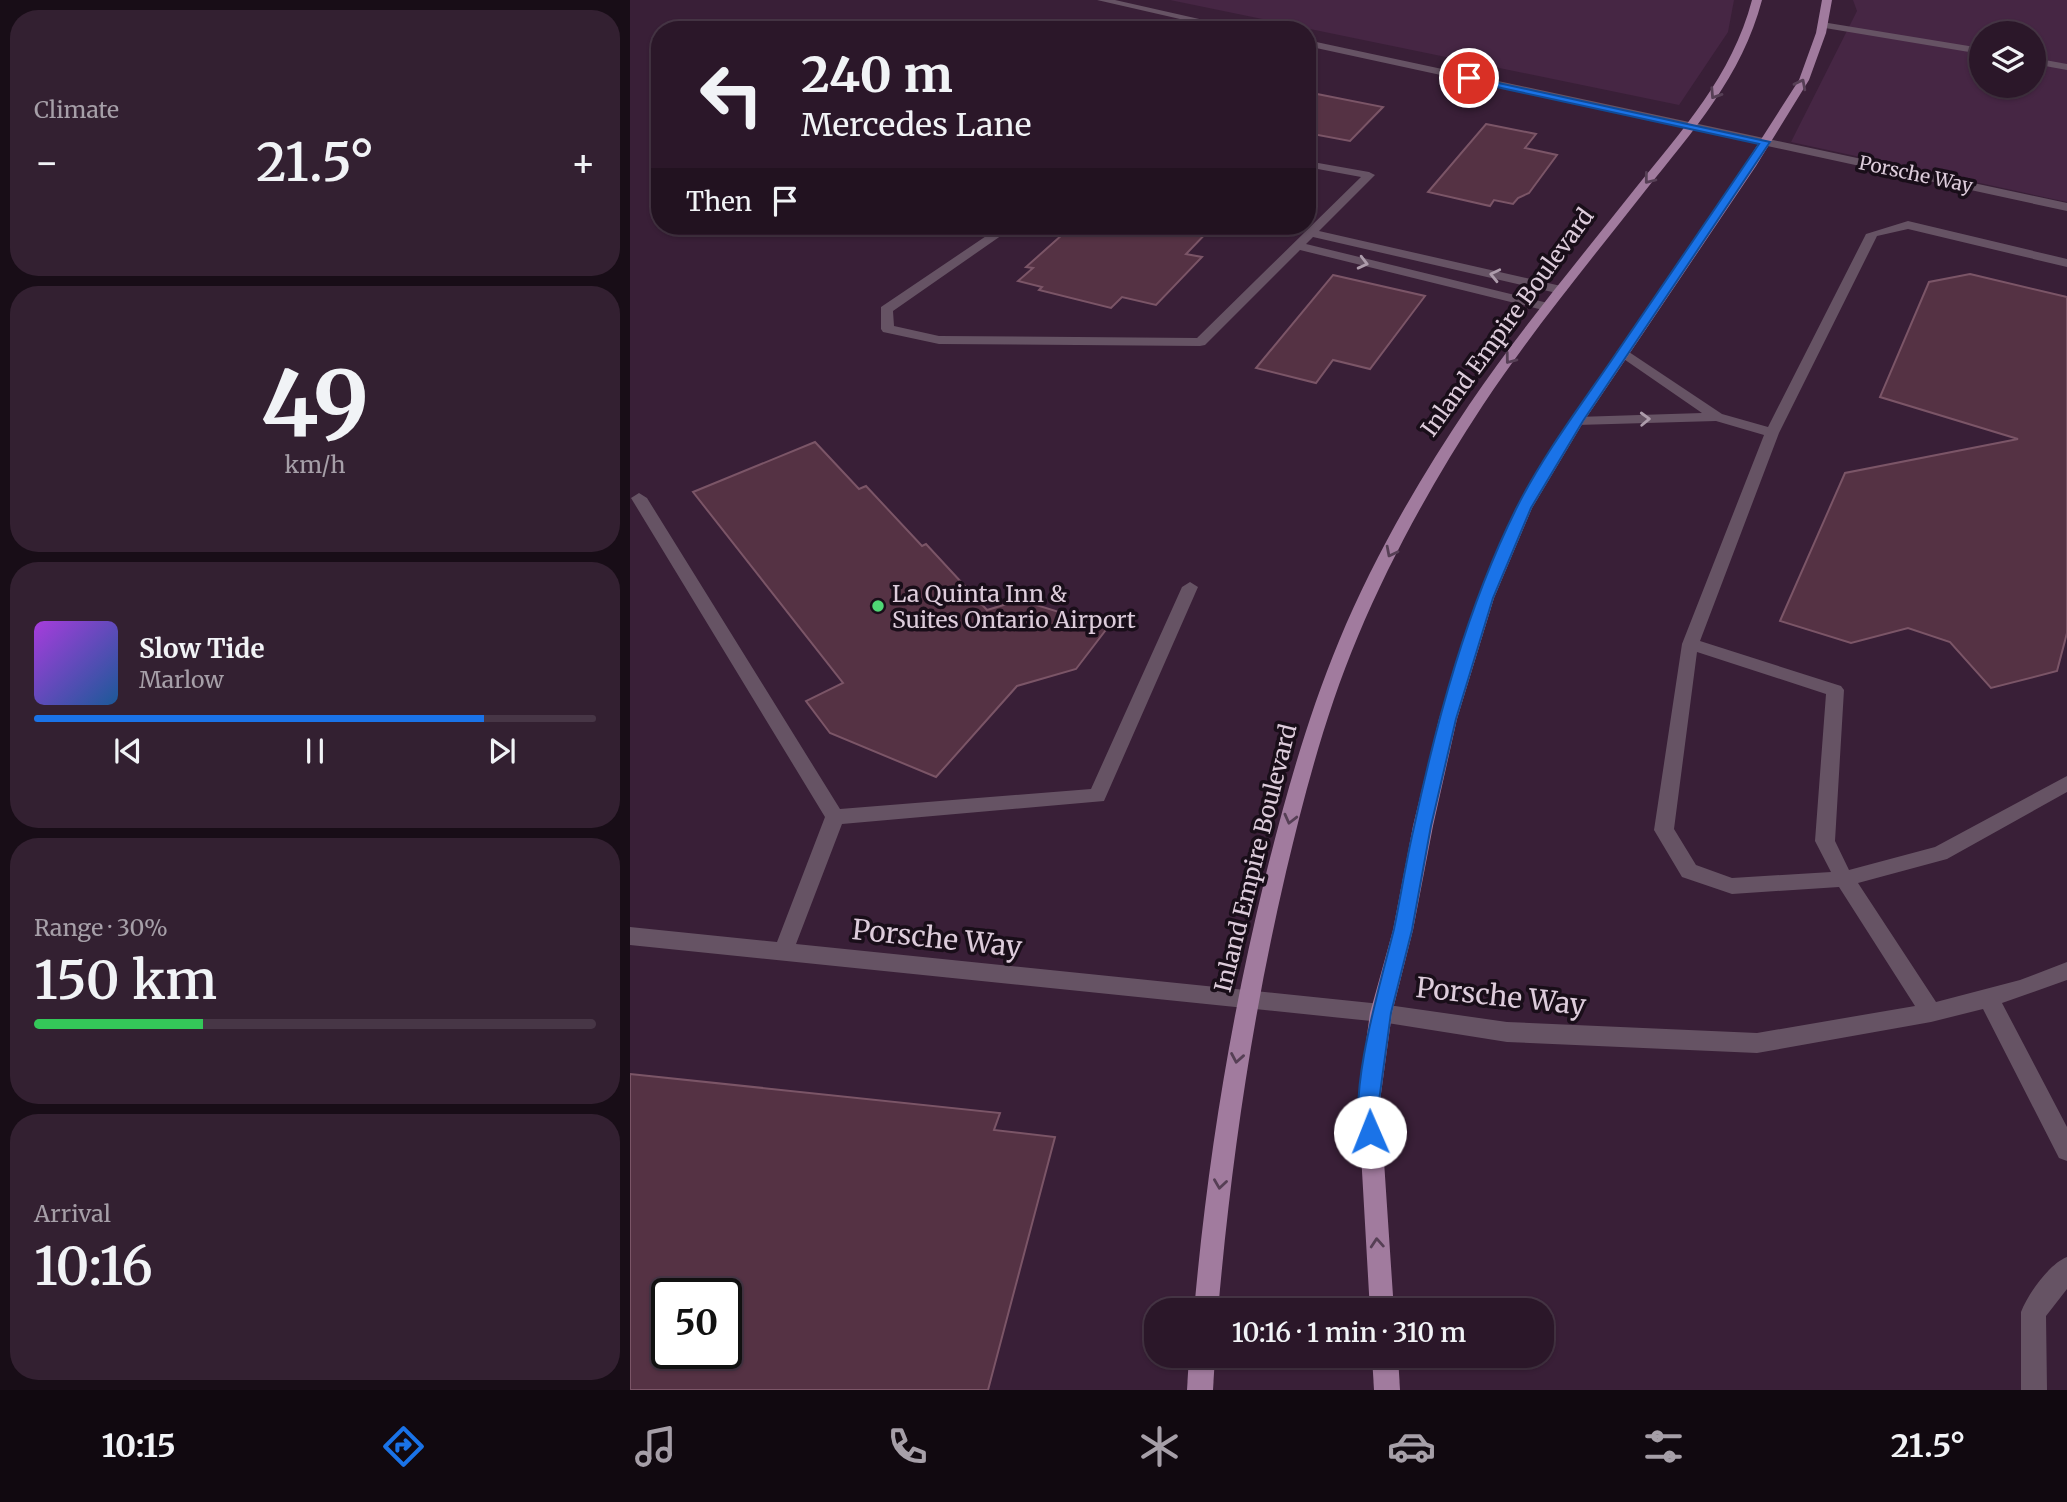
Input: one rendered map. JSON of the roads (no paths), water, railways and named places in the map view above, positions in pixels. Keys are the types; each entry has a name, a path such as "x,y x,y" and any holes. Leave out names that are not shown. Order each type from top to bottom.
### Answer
{"main road":[{"name":"Inland Empire Boulevard","path":"1207,1298 1232,1087 1247,999 1307,753 1361,611 1422,489 1478,403 1547,307 1693,126 1739,57 1754,19 1757,0"},
{"path":"1381,1298 1369,1101 1381,1013 1403,930 1423,826 1448,719 1486,598 1524,508 1577,421 1804,80 1822,25 1827,0"},
{"path":"1200,1390 1201,1368"},
{"path":"1386,1368 1387,1390"}],"street":[{"path":"1102,0 1201,21"},
{"path":"1822,25 1969,49"},
{"name":"Porsche Way","path":"1316,46 2067,207"},
{"path":"2046,63 2067,67"},
{"path":"1316,166 1369,175 1316,228"},
{"path":"2067,263 1908,225 1872,234 1772,433 1690,644 1664,830 1689,871 1732,886 1844,879 1940,853 2067,783"},
{"path":"1316,234 1561,290"},
{"path":"996,235 886,310 888,329 939,340 1200,342 1309,235"},
{"path":"1297,246 1547,307"},
{"path":"1623,352 1717,417"},
{"path":"1577,421 1717,417 1772,433"},
{"path":"639,498 835,817"},
{"path":"835,817 1097,796 1190,587"},
{"path":"1690,644 1835,690 1825,841 1844,879 1931,1013"},
{"path":"783,952 835,817"},
{"name":"Porsche Way","path":"630,936 1381,1013 1507,1032 1756,1043 1931,1013 1988,998 2067,971"},
{"path":"1988,998 2067,1150"},
{"path":"2034,1390 2033,1312 2067,1269"}],"place":[{"name":"La Quinta Inn & Suites Ontario Airport","path":"878,606"}]}
